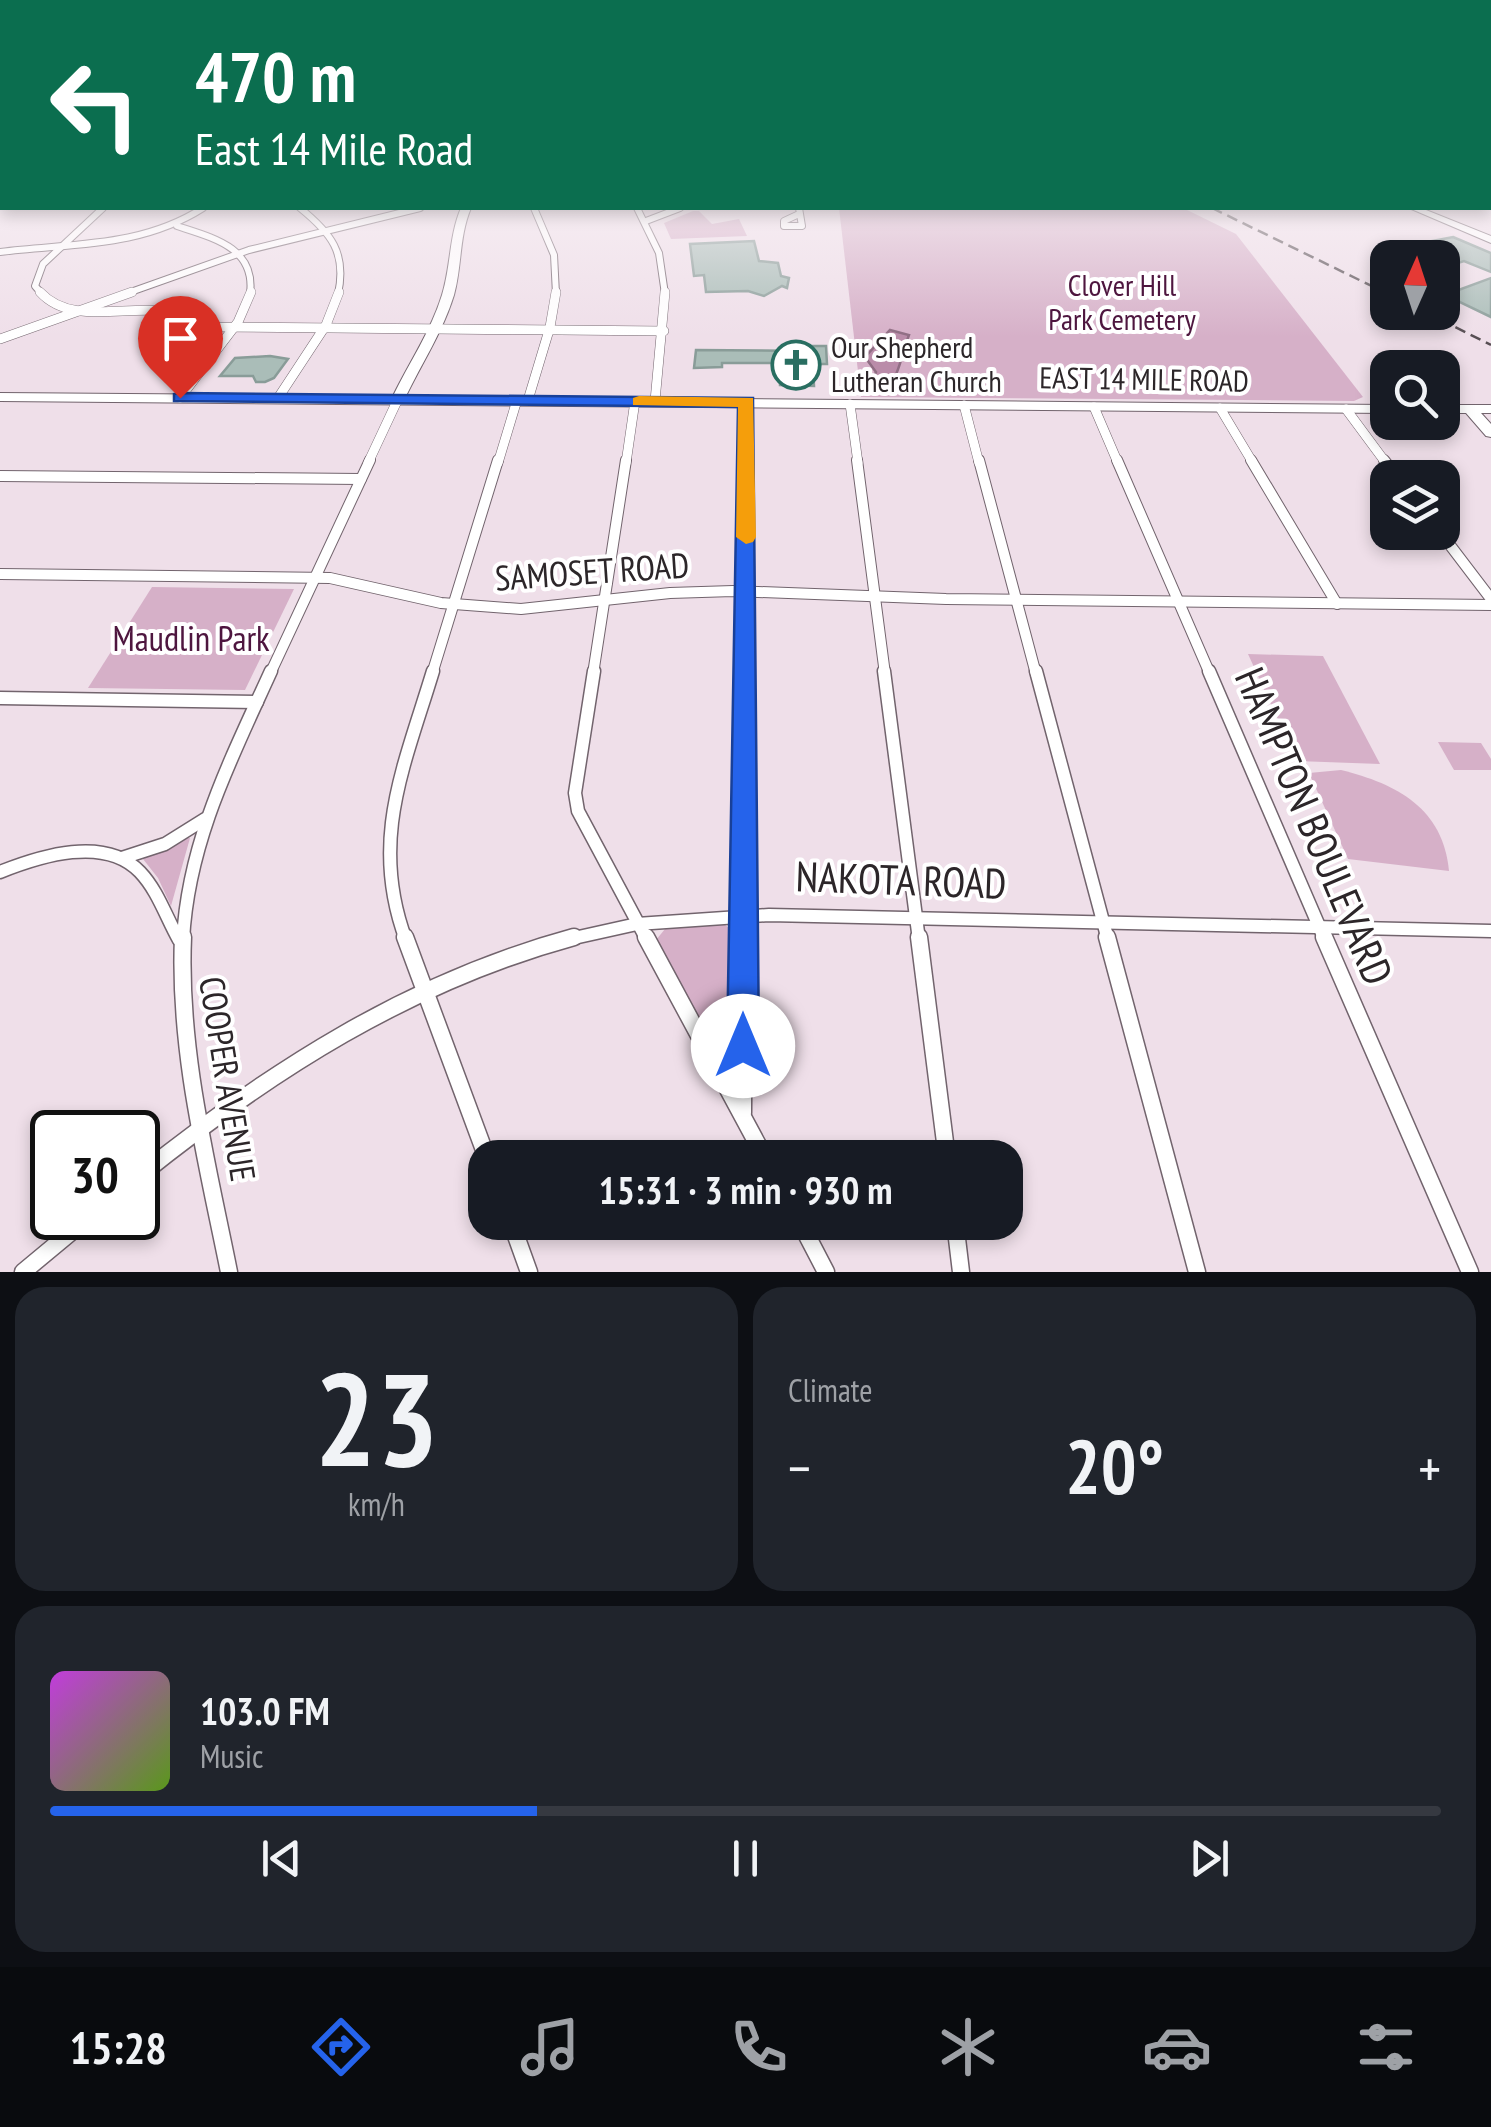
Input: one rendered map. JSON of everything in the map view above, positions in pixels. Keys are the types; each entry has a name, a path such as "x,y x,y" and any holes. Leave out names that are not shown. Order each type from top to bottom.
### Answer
{"main road":[{"path":"398,399 450,288 454,238 462,218"},
{"path":"1439,218 1491,240"},
{"name":"EAST 14 MILE ROAD","path":"0,397 1370,409"},
{"path":"1460,409 1491,409"},
{"path":"1470,409 1491,432"}],"street":[{"path":"92,218 43,264 35,286 56,305 87,310 166,311 204,325 233,328 664,332"},
{"path":"0,252 133,240 177,226 188,218"},
{"path":"278,398 341,292 341,251 328,229 314,218"},
{"path":"0,339 241,253 375,218"},
{"path":"481,1140 390,894 387,835 453,605 522,400 550,330 559,274 549,231 541,218"},
{"path":"651,218 646,220 666,280 664,332 654,402"},
{"path":"177,226 211,235 241,253 253,272 254,287 248,307 180,398"},
{"name":"COOPER AVENUE","path":"230,1272 179,995 179,940 190,869 205,819 398,399"},
{"path":"635,401 576,793 580,819 756,1140"},
{"path":"743,1116 747,402"},
{"path":"850,404 944,1140"},
{"path":"964,405 1197,1272"},
{"name":"HAMPTON BOULEVARD","path":"1094,407 1470,1272"},
{"path":"1220,408 1337,604"},
{"path":"1346,409 1384,460"},
{"path":"0,476 360,479"},
{"path":"1453,550 1491,602"},
{"name":"SAMOSET ROAD","path":"0,574 314,578 363,584 453,605 536,608 670,593 746,592 1017,600 1491,602"},
{"path":"0,698 257,702"},
{"path":"0,872 56,855 82,853 122,858 165,844 205,819"},
{"path":"122,858 141,873 179,940"},
{"name":"NAKOTA ROAD","path":"160,1158 201,1125 310,1051 424,990 529,949 637,924 743,914 1491,931"},
{"path":"23,1272 62,1240"},
{"path":"517,1240 529,1272"},
{"path":"809,1240 826,1272"},
{"path":"957,1240 961,1272"}],"green space":[{"path":"675,218 706,218 712,224 739,219 747,236 671,239 664,223"},
{"name":"Clover Hill Park Cemetery","path":"840,218 1204,218 1236,234 1363,397 1354,401 861,397"},
{"name":"Maudlin Park","path":"152,587 294,589 245,690 88,688"},
{"path":"1248,654 1323,656 1380,764 1297,761"},
{"path":"1438,742 1481,743 1491,759 1491,770 1454,770"},
{"path":"1341,770 1381,783 1414,802 1437,831 1449,871 1348,859 1309,773"},
{"path":"190,838 171,906 158,878 143,859"},
{"path":"724,924 735,933 730,1063 722,1060 656,940 665,929"}],"shaded area":[{"path":"890,330 909,335 897,372 885,391 866,392 876,372 865,357"}],"building":[{"path":"1453,237 1491,253 1491,272 1460,262 1460,240 1437,240"},
{"path":"754,241 759,261 778,263 781,276 789,278 787,288 782,286 764,296 748,291 706,292 704,275 694,276 690,244"},
{"path":"1491,278 1491,317 1460,302 1460,289"},
{"name":"Our Shepherd Lutheran Church","path":"811,346 826,346 827,364 813,364 814,386 780,385 780,363 722,363 722,367 694,368 696,350 811,351"},
{"path":"235,358 288,359 274,378 265,382 256,382 253,376 220,376"}],"railway":[{"path":"1233,218 1370,285"},
{"path":"1460,330 1491,345"}],"slow traffic":[{"path":"639,401 747,402 746,537"}],"place":[{"name":"Our Shepherd Lutheran Church","path":"796,365"}],"route":[{"path":"180,398 747,402 743,1046"}]}
